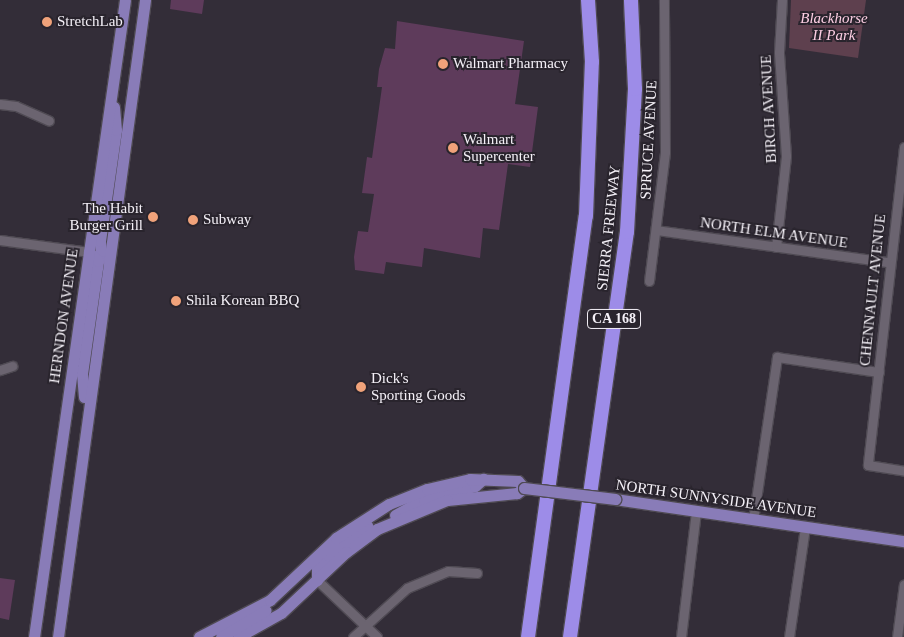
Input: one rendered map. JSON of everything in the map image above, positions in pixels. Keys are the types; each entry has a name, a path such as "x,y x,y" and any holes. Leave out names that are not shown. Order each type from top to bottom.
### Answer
{"highway":[{"name":"SIERRA FREEWAY","path":"528,637 586,216 592,62 588,0"},
{"name":"SIERRA FREEWAY","path":"570,637 627,232 635,89 631,0"}],"main road":[{"name":"HERNDON AVENUE","path":"34,637 125,0"},
{"path":"58,637 86,418 144,3"},
{"path":"108,260 100,246 116,130 112,87"},
{"path":"86,418 82,374 98,261 89,252"},
{"path":"377,529 407,506 475,486 483,478"},
{"name":"NORTH SUNNYSIDE AVENUE","path":"199,637 242,618 285,588 336,538 407,496 449,484 483,478 518,481 524,488"},
{"name":"NORTH SUNNYSIDE AVENUE","path":"238,637 281,613 377,529 447,500 517,492 524,488 615,499 904,541"},
{"path":"318,580 317,568 328,555 407,496"},
{"path":"221,637 264,613 285,588"}],"street":[{"name":"SPRUCE AVENUE","path":"649,280 656,230 666,125 664,0"},
{"name":"BIRCH AVENUE","path":"776,247 786,156 780,52 782,0"},
{"path":"0,104 16,106 49,121"},
{"name":"CHENNAULT AVENUE","path":"904,147 888,262 887,320 868,465 904,470"},
{"name":"NORTH ELM AVENUE","path":"656,230 888,262"},
{"path":"0,240 89,252"},
{"path":"753,520 777,358 879,372"},
{"path":"0,370 12,366"},
{"path":"681,637 696,511"},
{"path":"789,637 805,527"},
{"path":"353,637 407,588 432,575 448,571 477,572"},
{"path":"318,580 377,637"},
{"path":"897,637 902,615 904,584"}],"green space":[{"name":"Blackhorse II Park","path":"791,0 866,0 858,58 789,48"}],"building":[{"path":"171,0 204,0 202,14 170,9"},
{"name":"Walmart Supercenter","path":"397,21 524,41 515,104 538,107 530,167 508,164 499,230 483,228 480,258 424,248 422,267 386,262 384,274 355,270 354,257 358,231 368,232 374,194 362,193 367,157 372,158 382,87 377,87 379,69 385,48 395,49"},
{"path":"0,578 15,580 9,620 0,618"}],"place":[{"name":"StretchLab","path":"47,22"},
{"name":"Walmart Pharmacy","path":"443,64"},
{"name":"Walmart Supercenter","path":"453,148"},
{"name":"The Habit Burger Grill","path":"153,217"},
{"name":"Subway","path":"193,220"},
{"name":"Shila Korean BBQ","path":"176,301"},
{"name":"Dick's Sporting Goods","path":"361,387"}]}
